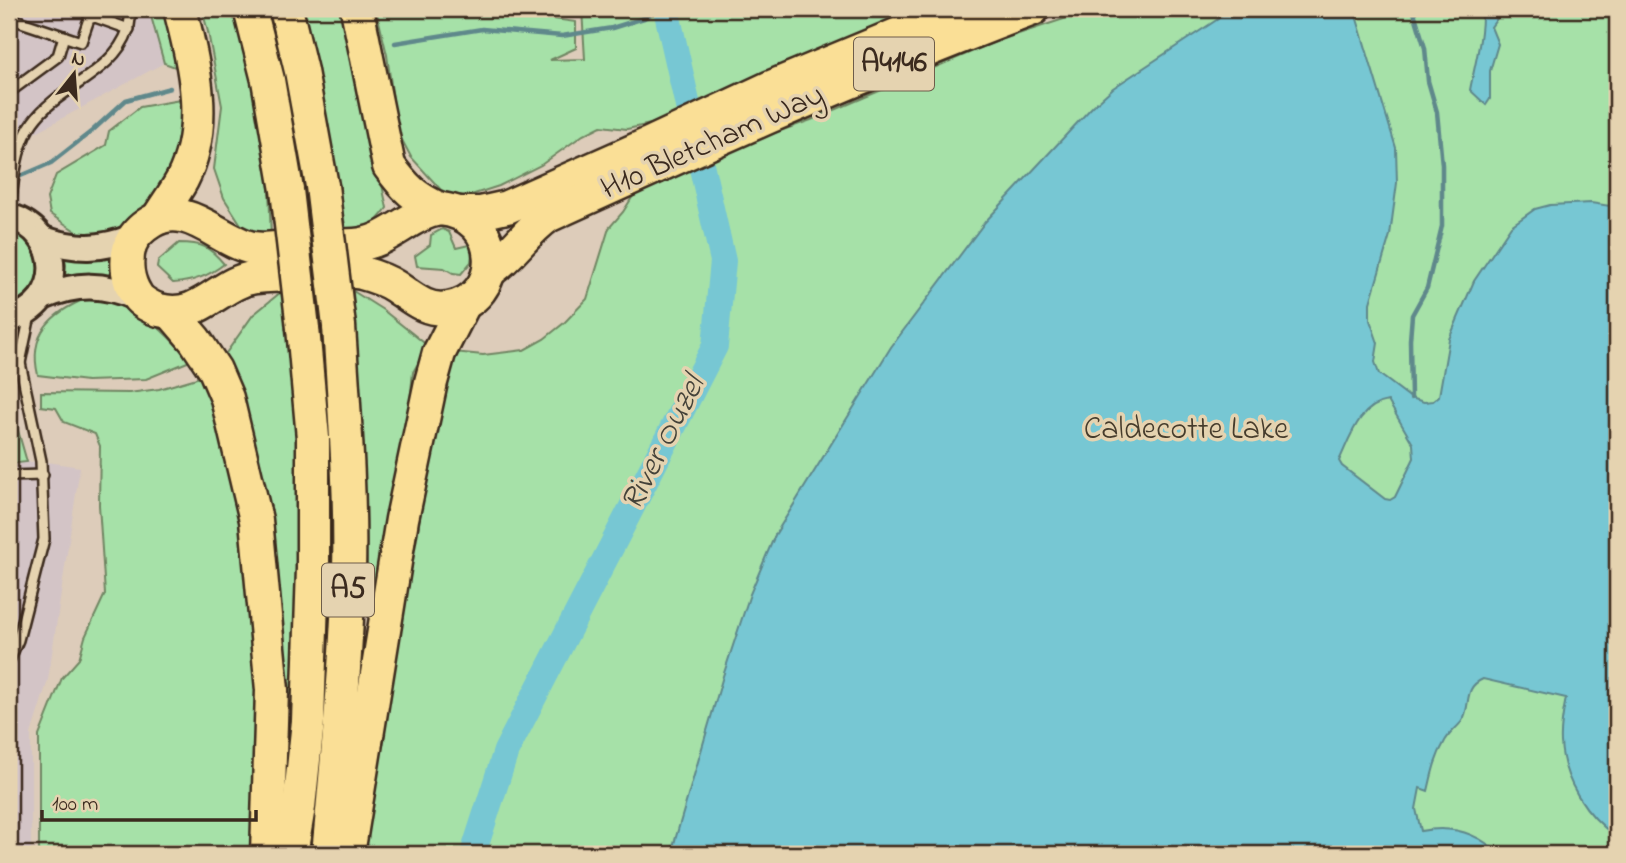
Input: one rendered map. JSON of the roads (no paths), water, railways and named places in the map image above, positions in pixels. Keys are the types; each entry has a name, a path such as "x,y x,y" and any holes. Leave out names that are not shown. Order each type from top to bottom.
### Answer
{"highway":[{"path":"180,9 193,57 198,99 195,144 182,180 158,218 133,237 127,255 128,273 137,298 153,308 172,313 194,309 232,284 254,278 358,272 396,286 414,300 435,308 447,309 451,329 431,382 402,519 348,854"},
{"name":"A5","path":"250,9 268,80 287,190 313,438 313,568 307,721 291,854"},
{"name":"A5","path":"286,9 301,71 322,186 339,326 346,428 349,570 340,738 328,854"},
{"path":"357,9 389,166 404,187 419,199 474,221 488,244 489,271"},
{"name":"H10 Bletcham Way","path":"158,218 178,215 198,220 232,242 255,248 357,245 391,234 426,211 480,213 506,207 656,154 749,112 959,9"},
{"name":"H10 Bletcham Way","path":"749,112 1033,9"},
{"name":"H10 Bletcham Way","path":"451,329 489,271 505,261 534,226 656,154"},
{"path":"172,313 215,370 227,398 256,520 272,690 267,854"}],"street":[{"path":"9,216 34,228 50,253 50,284 28,309"},
{"path":"43,239 65,246 88,248 113,245 133,237"},
{"path":"28,309 59,291 94,286 117,289 137,298"}],"lane":[{"path":"9,210 21,146 33,123 56,98 113,57 129,29 131,9"},
{"path":"9,18 81,42 89,19 95,17 129,29"},
{"path":"9,92 58,56 64,36"},
{"path":"9,142 21,146"},
{"path":"20,363 28,309"},
{"path":"9,344 20,363 43,475 44,539 18,640 9,661"},
{"path":"9,476 43,475"}],"water":[{"name":"Caldecotte Lake","path":"1227,9 1354,9 1396,148 1397,183 1390,235 1370,303 1370,320 1378,343 1375,362 1379,374 1411,398 1424,402 1433,401 1439,396 1449,339 1474,281 1511,226 1535,209 1550,205 1591,203 1617,207 1617,837 1586,808 1566,770 1561,736 1566,698 1483,679 1472,687 1465,715 1441,749 1428,791 1420,788 1416,809 1421,831 1443,829 1463,832 1482,840 1499,854 671,854 723,676 750,594 775,535 891,347 985,222 1093,106 1113,88 1218,19","holes":["1388,401 1413,444 1414,458 1395,497 1390,500 1385,499 1339,461 1363,416 1378,404"]},
{"path":"1482,9 1504,9 1491,27 1498,44 1490,71 1490,99 1486,105 1470,90 1480,40"}],"waterway":[{"path":"395,43 482,29 562,36 612,28 644,18 659,9"},
{"name":"River Ouzel","path":"473,854 506,751 715,346 723,261 666,9"},
{"path":"1411,398 1412,315 1427,288 1442,226 1442,165 1437,112 1428,81 1425,48 1413,9"},
{"path":"9,181 51,163 126,100 170,88"}]}
